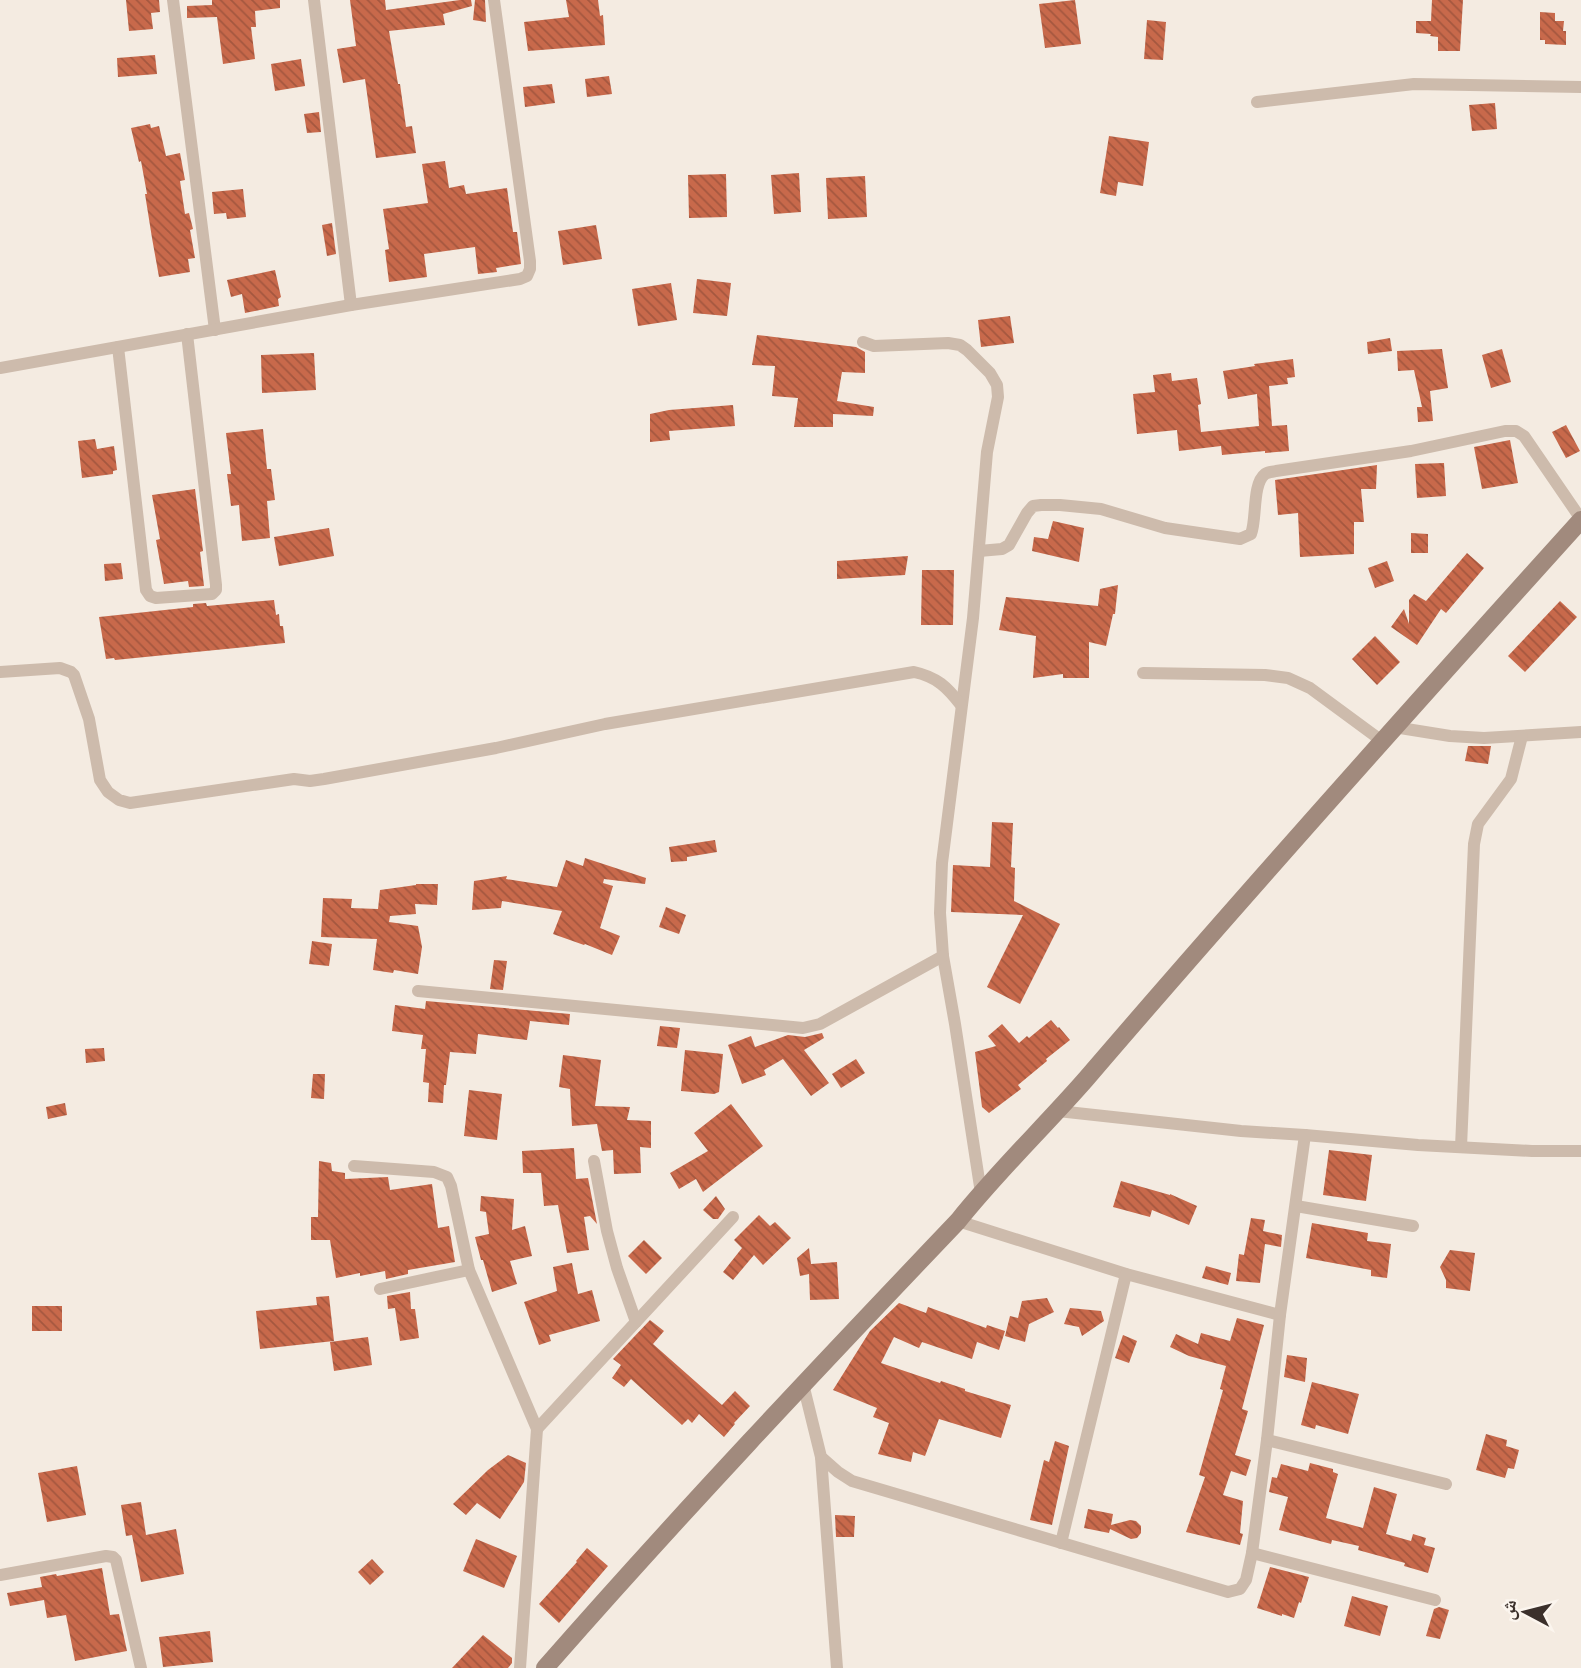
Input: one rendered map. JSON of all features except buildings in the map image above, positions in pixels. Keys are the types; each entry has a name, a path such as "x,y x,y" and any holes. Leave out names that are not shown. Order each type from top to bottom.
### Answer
{"street":[{"path":"173,0 215,330"},
{"path":"314,0 351,305"},
{"path":"0,368 527,276 530,270 495,0"},
{"path":"1257,102 1414,84 1581,87"},
{"path":"118,347 146,590 150,596 156,598 212,594 216,590 216,584 187,334"},
{"path":"863,342 874,346 948,343 960,345 982,365 997,385 998,397 985,464 973,618 942,863 940,914 943,956 981,1193"},
{"path":"545,1668 668,1530 1058,1111 1394,727 1581,519 1524,436 1516,431 1505,431 1411,451 1265,474 1256,494 1251,534 1240,539 1165,528 1101,509 1041,505 1033,506 1027,513 1009,545 1002,549 979,551"},
{"path":"0,672 60,668 74,675 89,719 100,780 108,792 119,800 130,803 283,780 324,779 496,748 605,724 914,673 935,679 961,705"},
{"path":"1143,673 1265,675 1288,678 1310,688 1382,741"},
{"path":"1394,727 1450,736 1484,738 1581,732"},
{"path":"1461,1147 1474,844 1478,824 1511,779 1522,736"},
{"path":"418,990 803,1028 820,1024 943,956"},
{"path":"1058,1111 1241,1131 1461,1147 1581,1151"},
{"path":"821,1457 852,1480 1228,1592 1240,1588 1246,1580 1252,1553 1280,1315 1305,1135"},
{"path":"594,1161 617,1268 636,1322"},
{"path":"354,1166 434,1172 447,1177 469,1270 537,1429 520,1668"},
{"path":"1296,1206 1413,1226"},
{"path":"537,1429 733,1217"},
{"path":"958,1221 1126,1273 1280,1315"},
{"path":"380,1289 469,1270"},
{"path":"1061,1543 1126,1273"},
{"path":"803,1384 821,1457 837,1668"},
{"path":"1267,1440 1446,1484"},
{"path":"1252,1553 1435,1600"},
{"path":"0,1575 113,1557 116,1560 141,1668"}]}
